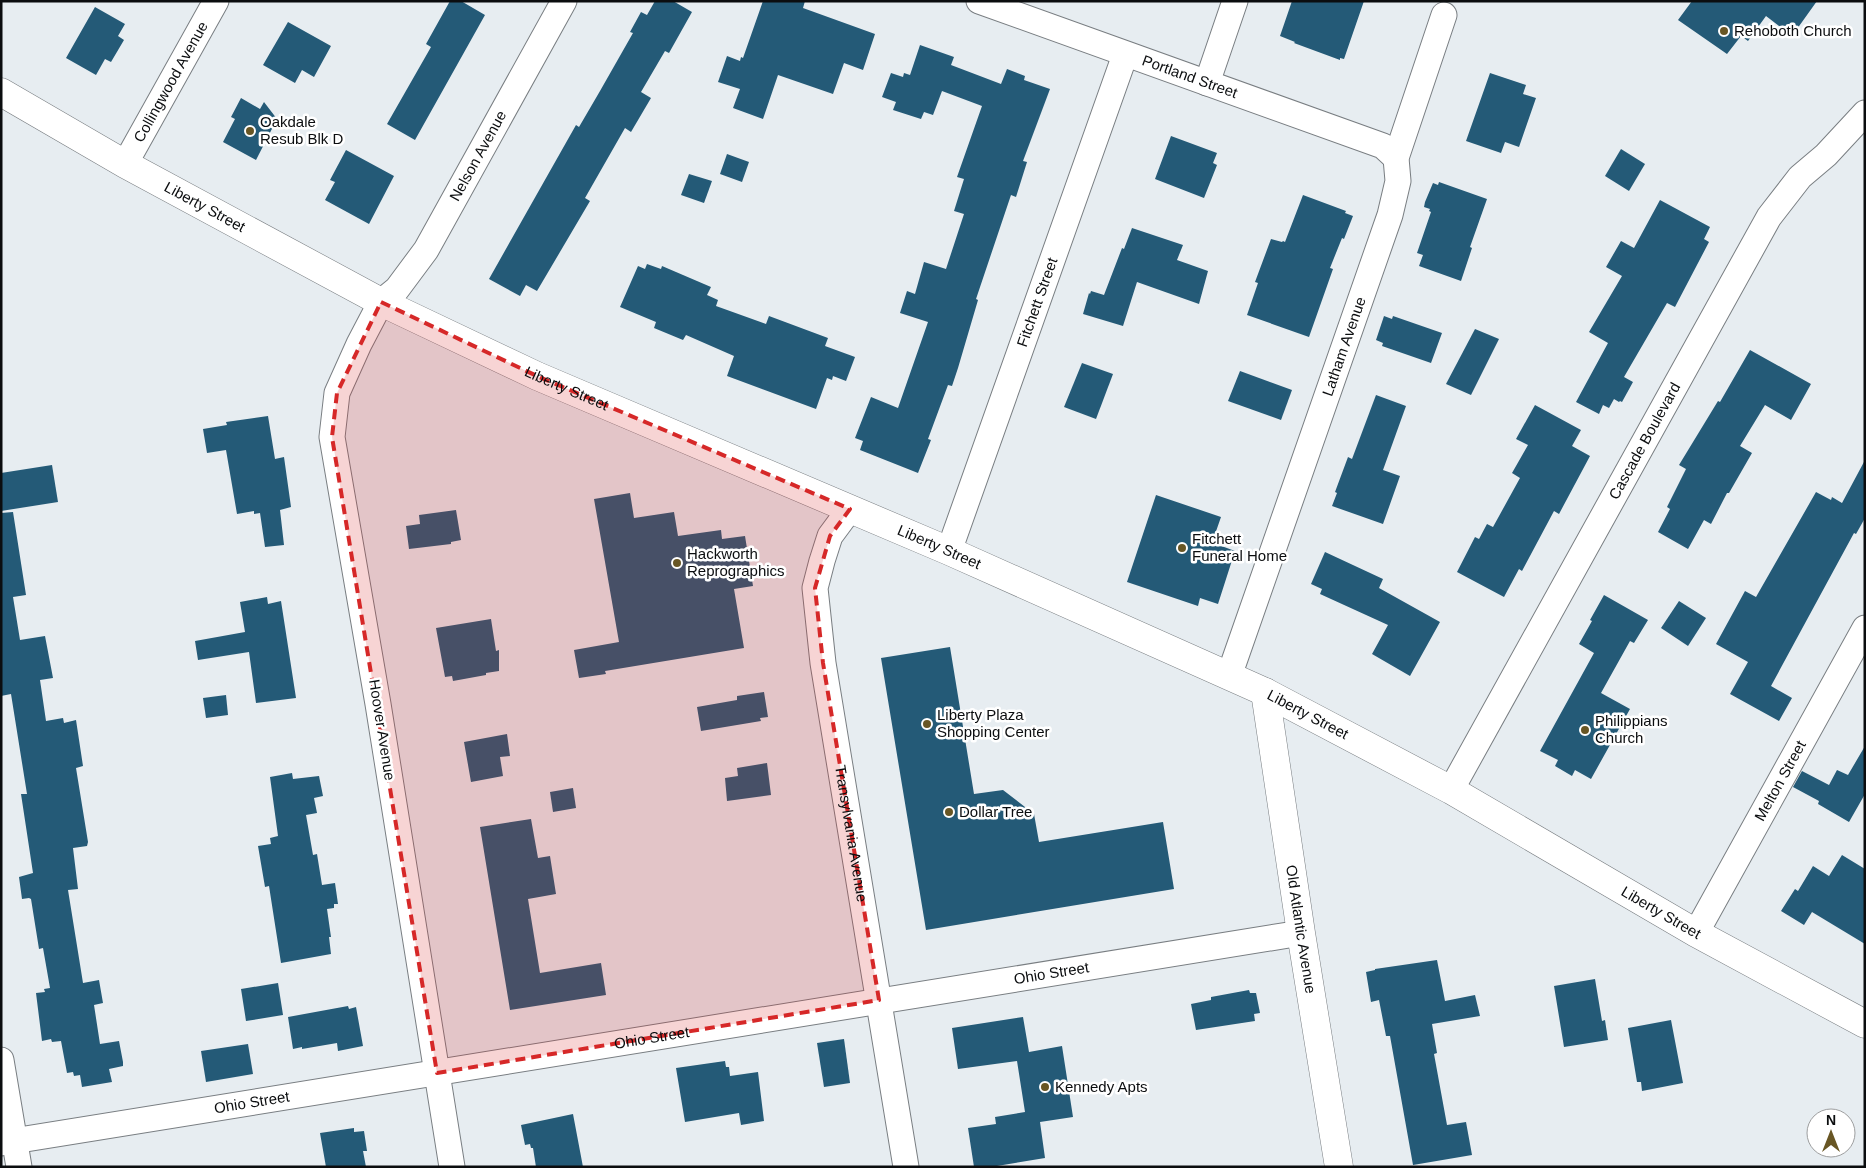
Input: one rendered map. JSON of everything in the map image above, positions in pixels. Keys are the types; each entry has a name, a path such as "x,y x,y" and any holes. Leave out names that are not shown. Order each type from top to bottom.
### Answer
{"main road":[{"name":"Liberty Street","path":"1,92 125,164 382,302 537,376 949,551 1265,692 1451,790 1696,933 1865,1024"},
{"name":"Old Atlantic Avenue","path":"1265,692 1300,933 1339,1167"}],"street":[{"name":"Collingwood Avenue","path":"125,164 216,1"},
{"name":"Nelson Avenue","path":"382,302 397,289 426,250 564,1"},
{"name":"Portland Street","path":"979,1 1383,146 1396,158"},
{"path":"1207,83 1235,1"},
{"name":"Latham Avenue","path":"1229,676 1390,215 1398,181 1396,158 1444,15"},
{"name":"Fitchett Street","path":"949,551 1125,54"},
{"name":"Cascade Boulevard","path":"1451,790 1769,217 1800,178 1826,155 1865,113"},
{"name":"Hoover Avenue","path":"382,302 359,344 336,393 332,437 452,1167"},
{"name":"Transylvania Avenue","path":"850,509 830,536 815,588 816,607 823,663 906,1167"},
{"name":"Melton Street","path":"1696,933 1865,628"},
{"name":"Ohio Street","path":"8,1142 438,1074 878,1000 1300,933"},
{"path":"1,1060 8,1142 19,1167"}],"highlighted area":[{"path":"381,302 537,376 850,509 830,536 815,588 823,663 879,1000 437,1073 332,437 337,393"}],"building":[{"path":"450,1 461,1 485,15 415,140 387,124 431,47 426,44"},
{"path":"655,1 673,1 692,12 669,53 665,51 641,92 651,98 631,132 625,128 585,198 590,201 537,291 526,285 520,296 489,279 576,125 579,127 600,91 633,33 630,32 641,12 647,15"},
{"path":"763,1 805,1 803,8 875,34 863,70 844,63 833,94 778,75 763,119 733,108 740,89 718,82 727,56 740,61 741,57 743,58"},
{"path":"1292,1 1364,1 1344,59 1340,58 1340,60 1280,36"},
{"name":"Rehoboth Church","path":"1692,1 1817,1 1792,36 1766,16 1748,41 1741,36 1727,54 1678,20"},
{"path":"95,7 125,24 118,36 124,40 111,62 105,59 96,75 66,58"},
{"path":"288,22 331,46 314,77 302,70 295,83 263,65"},
{"path":"920,45 954,57 951,65 1001,84 1007,69 1025,76 1024,80 1050,89 1023,161 1027,162 1016,197 1011,195 976,299 978,300 952,386 948,385 928,439 931,440 918,473 860,450 863,441 855,438 871,397 898,408 928,322 900,313 907,291 915,294 924,262 946,269 964,214 954,211 964,179 957,177 982,106 942,91 933,115 924,112 921,119 893,110 896,102 882,97 891,73 903,77 904,73 910,75"},
{"path":"1490,73 1526,85 1523,94 1536,98 1519,147 1505,142 1501,153 1466,141"},
{"name":"Oakdale Resub Blk D","path":"241,98 260,109 264,102 277,119 256,160 223,142 235,119 231,117"},
{"path":"1171,136 1217,153 1213,163 1217,165 1204,198 1155,179"},
{"path":"1621,149 1645,164 1629,191 1605,176"},
{"path":"346,150 394,176 369,224 325,200 335,182 330,180"},
{"path":"727,154 749,162 742,182 720,174"},
{"path":"689,174 712,181 704,203 681,195"},
{"path":"1439,182 1487,199 1470,247 1472,248 1461,281 1419,266 1423,255 1417,253 1431,212 1429,211 1430,209 1424,207 1425,202 1433,183 1438,185"},
{"path":"1303,195 1346,211 1345,213 1353,216 1330,268 1333,269 1309,337 1247,315 1258,283 1255,282 1271,239 1285,242"},
{"path":"1660,200 1710,227 1704,239 1709,242 1675,307 1667,303 1624,377 1633,382 1622,402 1614,399 1609,408 1603,405 1599,414 1576,402 1608,343 1589,332 1622,276 1606,267 1621,241 1634,248"},
{"path":"1132,228 1183,245 1177,260 1208,271 1199,304 1137,282 1123,326 1083,314 1091,291 1104,295 1122,248 1124,249"},
{"path":"647,264 661,269 662,266 711,287 707,295 718,300 716,306 766,324 769,316 828,338 825,346 855,357 846,381 833,376 832,380 827,378 816,409 727,376 734,356 686,335 683,340 654,328 656,322 620,307 638,266 645,269"},
{"path":"1384,316 1392,319 1393,316 1442,333 1431,363 1382,346 1383,343 1376,340"},
{"path":"1475,329 1499,339 1471,395 1446,384"},
{"path":"1750,350 1811,384 1791,420 1765,405 1740,446 1752,453 1729,493 1727,493 1711,524 1704,520 1688,549 1658,532 1670,509 1667,507 1686,469 1679,465 1718,401 1720,402"},
{"path":"1082,363 1113,374 1096,419 1064,407"},
{"path":"1240,371 1292,390 1281,420 1228,401"},
{"path":"1376,395 1406,406 1383,470 1400,476 1383,524 1332,506 1348,457 1352,459"},
{"path":"1535,405 1581,430 1572,446 1590,456 1559,514 1554,511 1522,571 1519,569 1504,597 1457,572 1475,537 1479,539 1487,524 1493,527 1520,478 1512,473 1528,445 1516,439"},
{"path":"268,416 275,459 284,457 291,507 280,510 284,545 265,547 260,513 254,514 254,511 237,514 226,450 207,453 203,429 227,425 226,422"},
{"path":"1865,460 1865,518 1856,534 1854,533 1771,686 1792,698 1779,721 1730,694 1748,662 1716,644 1745,591 1756,597 1816,492 1831,500 1832,497 1842,503"},
{"path":"52,465 58,502 1,511 1,473"},
{"name":"Hackworth Reprographics","path":"630,493 634,518 674,512 678,536 721,530 722,539 745,536 753,586 734,589 744,648 605,671 606,674 579,678 574,650 619,642 594,499"},
{"name":"Fitchett Funeral Home","path":"1156,495 1221,517 1213,540 1217,542 1216,544 1235,551 1218,604 1200,598 1198,606 1127,582"},
{"path":"456,510 461,540 451,542 451,544 409,549 406,526 420,524 419,515"},
{"path":"13,512 26,595 13,597 20,640 45,636 53,678 40,680 46,721 63,718 64,723 76,720 83,766 76,768 88,842 87,846 73,848 78,889 68,890 83,983 99,980 103,1003 94,1005 100,1044 119,1041 123,1062 123,1066 109,1069 112,1082 82,1087 80,1075 74,1076 73,1072 67,1073 61,1041 52,1042 51,1039 42,1041 36,993 45,992 44,989 50,988 43,948 39,949 31,899 22,899 19,877 33,873 21,794 27,794 11,694 1,696 1,513"},
{"path":"1325,552 1383,579 1379,588 1440,622 1410,676 1372,654 1388,625 1320,594 1322,589 1311,584"},
{"path":"1604,595 1648,620 1634,643 1630,641 1601,693 1630,709 1591,779 1575,770 1572,776 1555,766 1558,760 1540,751 1594,653 1579,644"},
{"path":"267,597 268,604 281,601 296,698 256,703 249,652 198,660 195,641 245,632 240,602"},
{"path":"1679,601 1706,618 1688,646 1661,628"},
{"path":"491,619 496,651 499,650 499,671 453,681 452,676 445,677 436,628"},
{"name":"Liberty Plaza Shopping Center","path":"950,647 974,794 1003,790 1034,814 1039,842 1163,822 1174,889 926,930 881,658"},
{"path":"764,692 768,717 760,718 761,721 701,731 697,707 737,700 737,696"},
{"path":"226,695 228,715 206,718 203,698"},
{"path":"507,734 510,756 500,757 503,776 471,782 464,742"},
{"path":"1865,746 1865,794 1849,822 1818,804 1819,801 1793,787 1802,771 1829,785 1837,770 1848,775"},
{"path":"767,763 771,795 727,801 725,778 738,776 737,768"},
{"path":"292,773 293,779 319,776 323,796 314,798 317,813 306,815 313,855 317,854 322,885 335,883 338,904 334,904 334,908 327,909 331,937 329,937 331,954 281,963 269,886 265,887 258,846 271,844 270,838 278,836 270,777"},
{"path":"573,788 576,808 553,812 550,792"},
{"path":"531,819 538,858 550,856 556,894 528,899 540,973 601,963 606,995 510,1010 480,827"},
{"path":"1842,855 1865,869 1865,944 1812,912 1804,925 1781,911 1795,889 1798,891 1813,866 1829,876"},
{"path":"1437,960 1445,1001 1475,995 1480,1016 1432,1024 1437,1053 1434,1054 1447,1125 1466,1122 1472,1155 1413,1165 1390,1036 1386,1036 1379,1000 1371,1002 1366,972"},
{"path":"1595,979 1602,1021 1605,1020 1608,1040 1564,1047 1554,986"},
{"path":"278,983 283,1015 246,1021 241,989"},
{"path":"1249,990 1250,993 1256,993 1260,1013 1254,1014 1255,1021 1196,1030 1191,1004 1211,1000 1211,997"},
{"path":"348,1006 349,1009 356,1007 363,1046 338,1051 337,1043 293,1049 288,1017"},
{"name":"Kennedy Apts","path":"1023,1017 1029,1052 1062,1046 1073,1117 1040,1122 1045,1158 991,1167 974,1167 968,1128 996,1124 995,1117 1025,1112 1017,1061 958,1069 952,1028"},
{"path":"1671,1020 1683,1083 1642,1091 1641,1082 1637,1082 1628,1028"},
{"path":"844,1039 850,1083 824,1087 817,1043"},
{"path":"248,1044 253,1074 206,1082 201,1051"},
{"path":"725,1061 726,1067 729,1067 730,1076 758,1072 764,1121 741,1125 739,1113 685,1122 676,1068"},
{"path":"573,1114 583,1167 536,1167 533,1148 531,1148 530,1144 525,1145 521,1125"},
{"path":"354,1128 354,1132 364,1131 367,1151 363,1151 366,1167 326,1167 320,1133"}],"place":[{"name":"Rehoboth Church","path":"1724,31"},
{"name":"Oakdale Resub Blk D","path":"250,131"},
{"name":"Fitchett Funeral Home","path":"1182,548"},
{"name":"Hackworth Reprographics","path":"677,563"},
{"name":"Liberty Plaza Shopping Center","path":"927,724"},
{"name":"Philippians Church","path":"1585,730"},
{"name":"Dollar Tree","path":"949,812"},
{"name":"Kennedy Apts","path":"1045,1087"}]}
